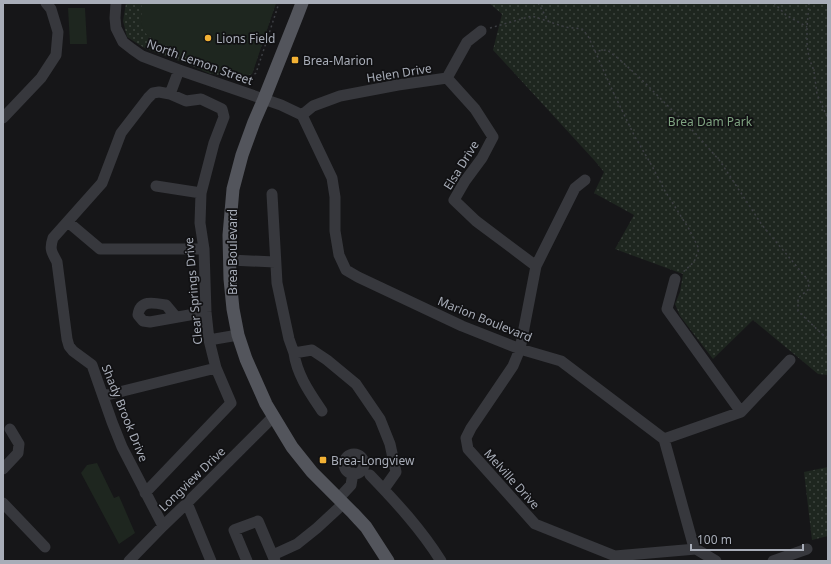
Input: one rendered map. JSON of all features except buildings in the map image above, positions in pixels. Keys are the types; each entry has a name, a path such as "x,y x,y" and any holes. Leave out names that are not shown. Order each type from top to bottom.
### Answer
{"main road":[{"name":"Brea Boulevard","path":"302,3 254,122 242,155 233,189 229,235 230,279 233,309 238,335 246,359 273,417 299,457 366,527 388,561"}],"street":[{"path":"3,118 41,78 56,55 58,32 51,9 46,3"},
{"name":"North Lemon Street","path":"116,3 116,28 123,42 142,56 264,99"},
{"name":"Helen Drive","path":"302,115 313,106 340,96 398,85 447,78 467,42 481,31"},
{"path":"170,94 179,70"},
{"name":"Elsa Drive","path":"447,78 475,109 493,137 482,158 465,181 454,200 476,221 536,266"},
{"name":"Shady Brook Drive","path":"163,526 122,447 102,396 92,365 73,351 69,346 57,262 52,253 51,246 53,238 102,183 121,133 148,98 153,93 159,92 170,94"},
{"name":"Clear Springs Drive","path":"145,493 231,403 216,368 209,340 206,312 204,249 200,223 201,193 214,143 224,116 222,110 201,99 186,100 170,94"},
{"path":"264,99 302,115"},
{"name":"Marion Boulevard","path":"302,115 332,178 335,197 335,231 338,255 346,270 462,326 520,349 561,360 664,439"},
{"name":"Melville Drive","path":"585,180 575,188 536,266 520,349 513,366 471,428 466,438 468,449 535,524 616,556 696,549"},
{"path":"156,186 201,193"},
{"path":"272,194 277,283 289,340 303,383 322,411"},
{"path":"68,222 100,249 204,249"},
{"path":"230,260 275,262"},
{"path":"675,279 666,308 741,412"},
{"path":"176,317 206,312"},
{"path":"209,340 238,335"},
{"path":"294,353 312,350 327,360 356,384 380,419 390,444 396,472 384,489"},
{"path":"716,561 696,549 664,439 741,412 790,360"},
{"path":"102,396 216,368"},
{"name":"Longview Drive","path":"129,561 273,417"},
{"path":"3,470 18,453 19,444 10,429"},
{"path":"247,561 234,530 258,521 274,558 297,544 317,528 341,501 351,485 353,474"},
{"path":"370,475 405,513 441,561"},
{"path":"3,503 45,548"},
{"path":"187,503 211,561"},
{"path":"773,561 808,549"}],"path":[{"path":"233,71 231,75 248,79 256,73 279,3"},
{"path":"538,3 549,22"},
{"path":"774,3 786,15 807,27"},
{"path":"809,3 807,27 809,58 814,71 816,94 828,119"},
{"path":"481,31 532,16 565,27 582,29 588,36 634,135 665,191 689,229 699,249 694,262 675,279"},
{"path":"595,51 607,50 619,59 690,128 720,161 762,225 808,280 809,289 798,298 798,311 828,338"}],"green space":[{"name":"Lions Field","path":"126,3 276,3 252,74 240,79 208,73 146,49 127,37 123,21"},
{"name":"Lions Field","path":"141,3 276,3 252,74 238,76 193,61 146,34 141,23"},
{"name":"Brea Dam Park","path":"489,3 828,3 828,375 818,374 753,320 713,359 680,316 675,304 680,292 683,274 615,249 634,215 594,193 604,172 493,50 502,14"},
{"path":"68,8 85,8 87,44 70,44"},
{"path":"97,463 114,498 119,496 135,533 119,544 81,473 87,465"},
{"path":"828,467 828,536 812,540 804,472"}],"place":[{"name":"Lions Field","path":"208,38"},
{"name":"Brea-Marion","path":"295,60"},
{"name":"Brea-Longview","path":"323,460"}]}
